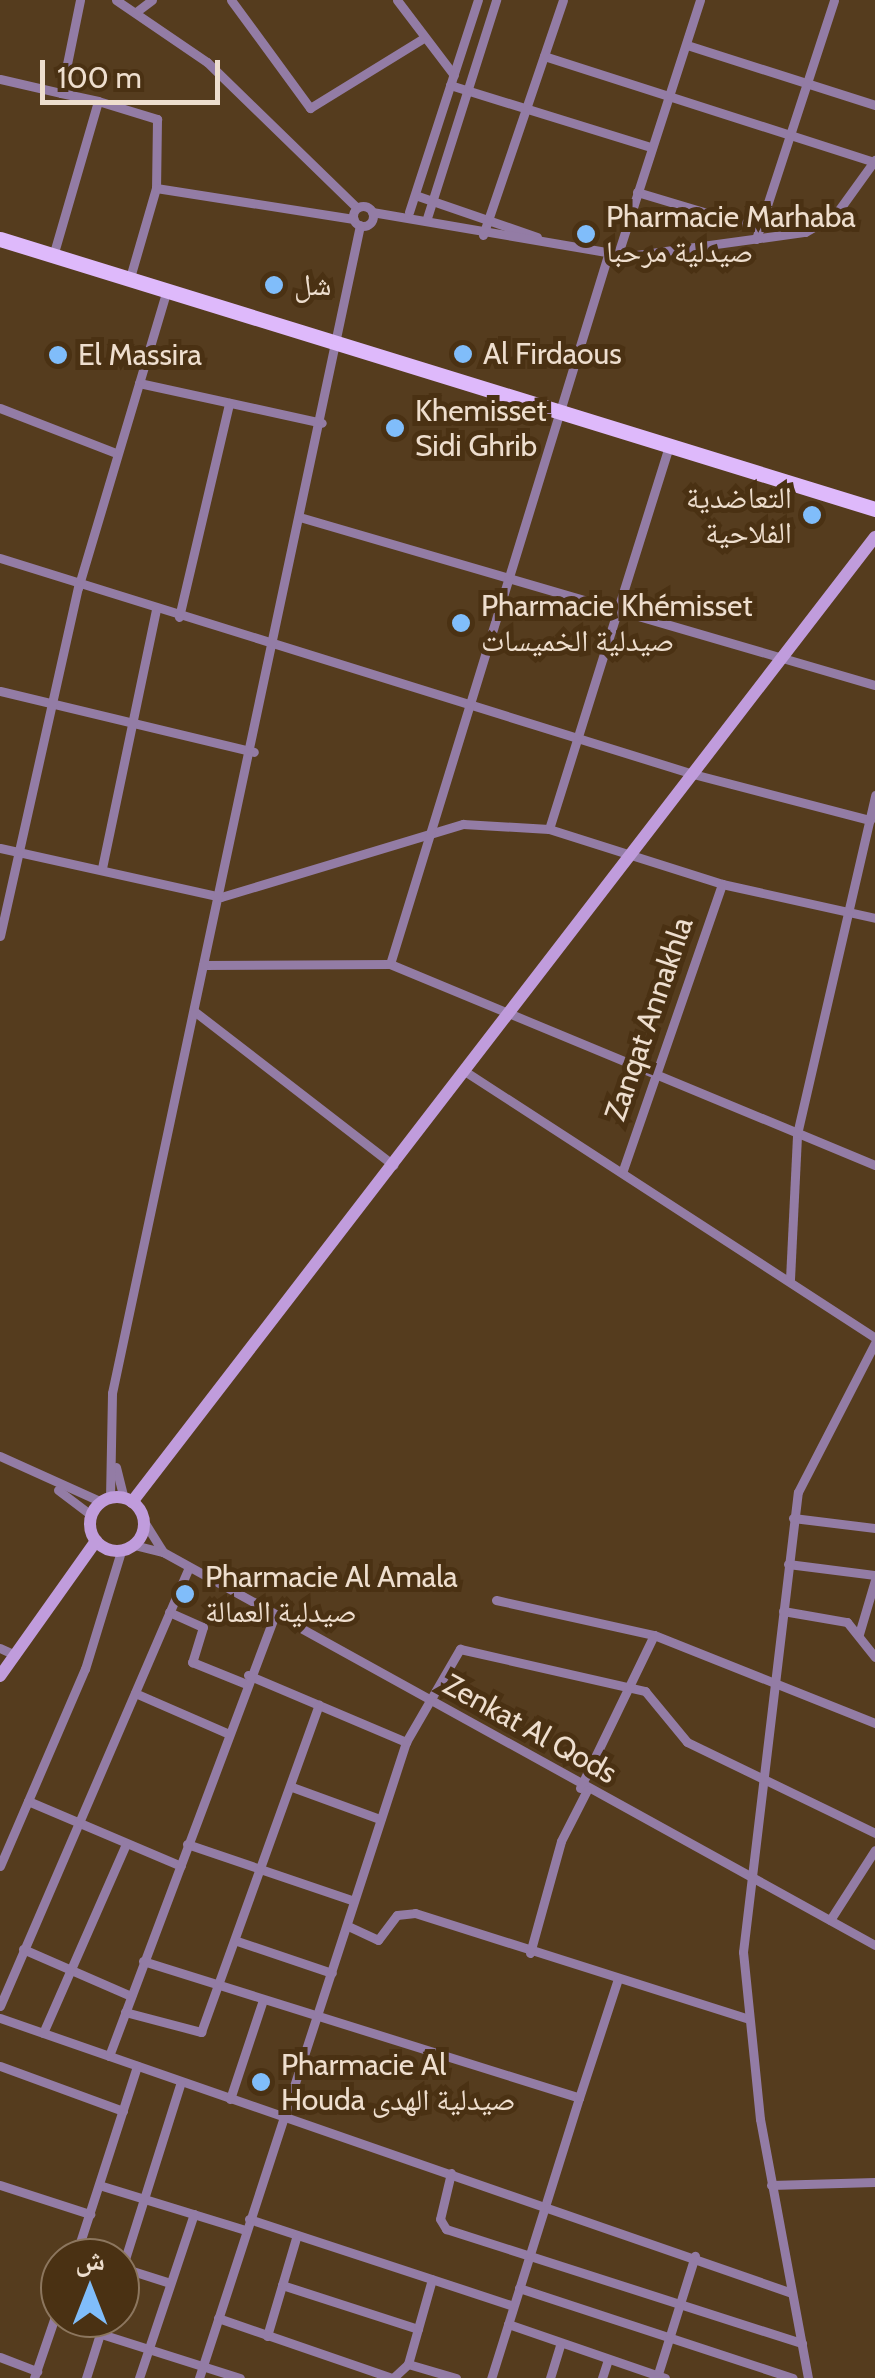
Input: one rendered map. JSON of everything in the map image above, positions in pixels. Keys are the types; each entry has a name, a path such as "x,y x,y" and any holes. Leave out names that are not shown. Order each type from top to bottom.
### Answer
{"main road":[{"path":"0,239 165,296 875,509"}],"street":[{"path":"61,93 80,0"},
{"path":"116,0 206,62 357,217"},
{"path":"136,12 152,0"},
{"path":"231,0 310,108 424,38"},
{"path":"396,0 452,80 467,91 650,147"},
{"path":"409,212 478,0"},
{"path":"427,218 496,0"},
{"path":"483,234 563,0"},
{"path":"390,964 556,412 637,192 700,0"},
{"path":"758,234 834,0"},
{"path":"687,45 808,87 875,105"},
{"path":"156,188 357,217 372,212 409,212 483,234 549,242 613,256 824,223 874,161 544,56"},
{"path":"0,80 98,101 157,119 156,188 128,284"},
{"path":"53,256 98,101"},
{"path":"637,192 758,234"},
{"path":"415,195 549,242"},
{"path":"357,217 372,212"},
{"path":"0,1866 85,1670 128,1548 125,1506 113,1458 112,1393 303,518 337,349 357,217"},
{"path":"0,936 78,588 165,296"},
{"path":"139,382 322,423"},
{"path":"179,618 229,403"},
{"path":"0,408 116,453"},
{"path":"549,829 669,446"},
{"path":"303,518 875,685"},
{"path":"91,1516 125,1506 157,1468 635,854 875,536"},
{"path":"0,558 78,588 469,700 693,774 870,820"},
{"path":"102,868 156,610"},
{"path":"0,691 134,718 254,752"},
{"path":"790,1279 798,1134 874,800"},
{"path":"0,848 222,897 462,824 549,829 722,884 875,918"},
{"name":"Zanqat Annakhla","path":"623,1170 722,884"},
{"path":"203,965 390,964 875,1165"},
{"path":"194,1011 394,1165"},
{"path":"466,1072 790,1279 875,1341 809,1460 793,1518 748,1877 747,2018 772,2185 808,2378"},
{"path":"0,1456 48,1482 91,1516 100,1545"},
{"path":"48,1482 125,1506 162,1552"},
{"path":"793,1518 875,1528"},
{"path":"100,1545 162,1552"},
{"path":"0,1676 100,1545"},
{"name":"Zenkat Al Qods","path":"162,1552 583,1789 875,1945"},
{"path":"788,1564 875,1578 859,1634"},
{"path":"0,2006 188,1568"},
{"path":"496,1600 654,1635 775,1680 875,1724"},
{"path":"783,1611 847,1622 875,1657"},
{"path":"169,1612 203,1627 192,1662 319,1706 406,1742"},
{"path":"110,2056 182,1866 246,1679 274,1616"},
{"path":"530,1953 561,1841 654,1635"},
{"path":"199,2378 406,1742 425,1699 470,1646 630,1686 656,1701 677,1735 875,1834"},
{"path":"0,1648 15,1655"},
{"path":"135,1693 229,1734"},
{"path":"125,2012 196,2035 237,1941 319,1706"},
{"path":"292,1786 380,1820"},
{"path":"28,1801 182,1866"},
{"path":"44,2033 126,1844"},
{"path":"187,1844 354,1901"},
{"path":"830,1920 875,1850"},
{"path":"348,1926 378,1940 397,1915 415,1913 530,1953 747,2018"},
{"path":"237,1941 332,1973"},
{"path":"23,1950 131,1996"},
{"path":"143,1962 262,2004 579,2098"},
{"path":"491,2378 618,1979"},
{"path":"230,2099 262,2004"},
{"path":"0,2018 283,2118 544,2202 792,2293"},
{"path":"0,2066 123,2112"},
{"path":"82,2238 137,2066"},
{"path":"132,2238 181,2082"},
{"path":"452,2173 442,2227 682,2299 802,2343"},
{"path":"772,2185 875,2182"},
{"path":"0,2185 90,2214"},
{"path":"99,2185 194,2214 296,2235 513,2306"},
{"path":"139,2378 194,2214"},
{"path":"267,2336 296,2235"},
{"path":"508,2324 660,2377 695,2256"},
{"path":"140,2276 170,2283"},
{"path":"218,2318 393,2378 408,2364 432,2279"},
{"path":"282,2285 418,2328"},
{"path":"519,2288 793,2378"},
{"path":"0,2356 36,2375 48,2338"},
{"path":"86,2378 98,2338"},
{"path":"119,2338 240,2378"},
{"path":"550,2378 560,2345"},
{"path":"602,2378 608,2360"},
{"path":"408,2364 456,2378"}],"place":[{"name":"Pharmacie Marhaba صيدلية مرحبا","path":"586,234"},
{"name":"شل","path":"274,285"},
{"name":"Al Firdaous","path":"463,354"},
{"name":"El Massira","path":"58,355"},
{"name":"Khemisset Sidi Ghrib","path":"395,428"},
{"name":"التعاضدية الفلاحية","path":"812,515"},
{"name":"Pharmacie Khémisset صيدلية الخميسات","path":"461,623"},
{"name":"Pharmacie Al Amala صيدلية العمالة","path":"185,1594"},
{"name":"Pharmacie Al Houda صيدلية الهدى","path":"261,2082"}]}
